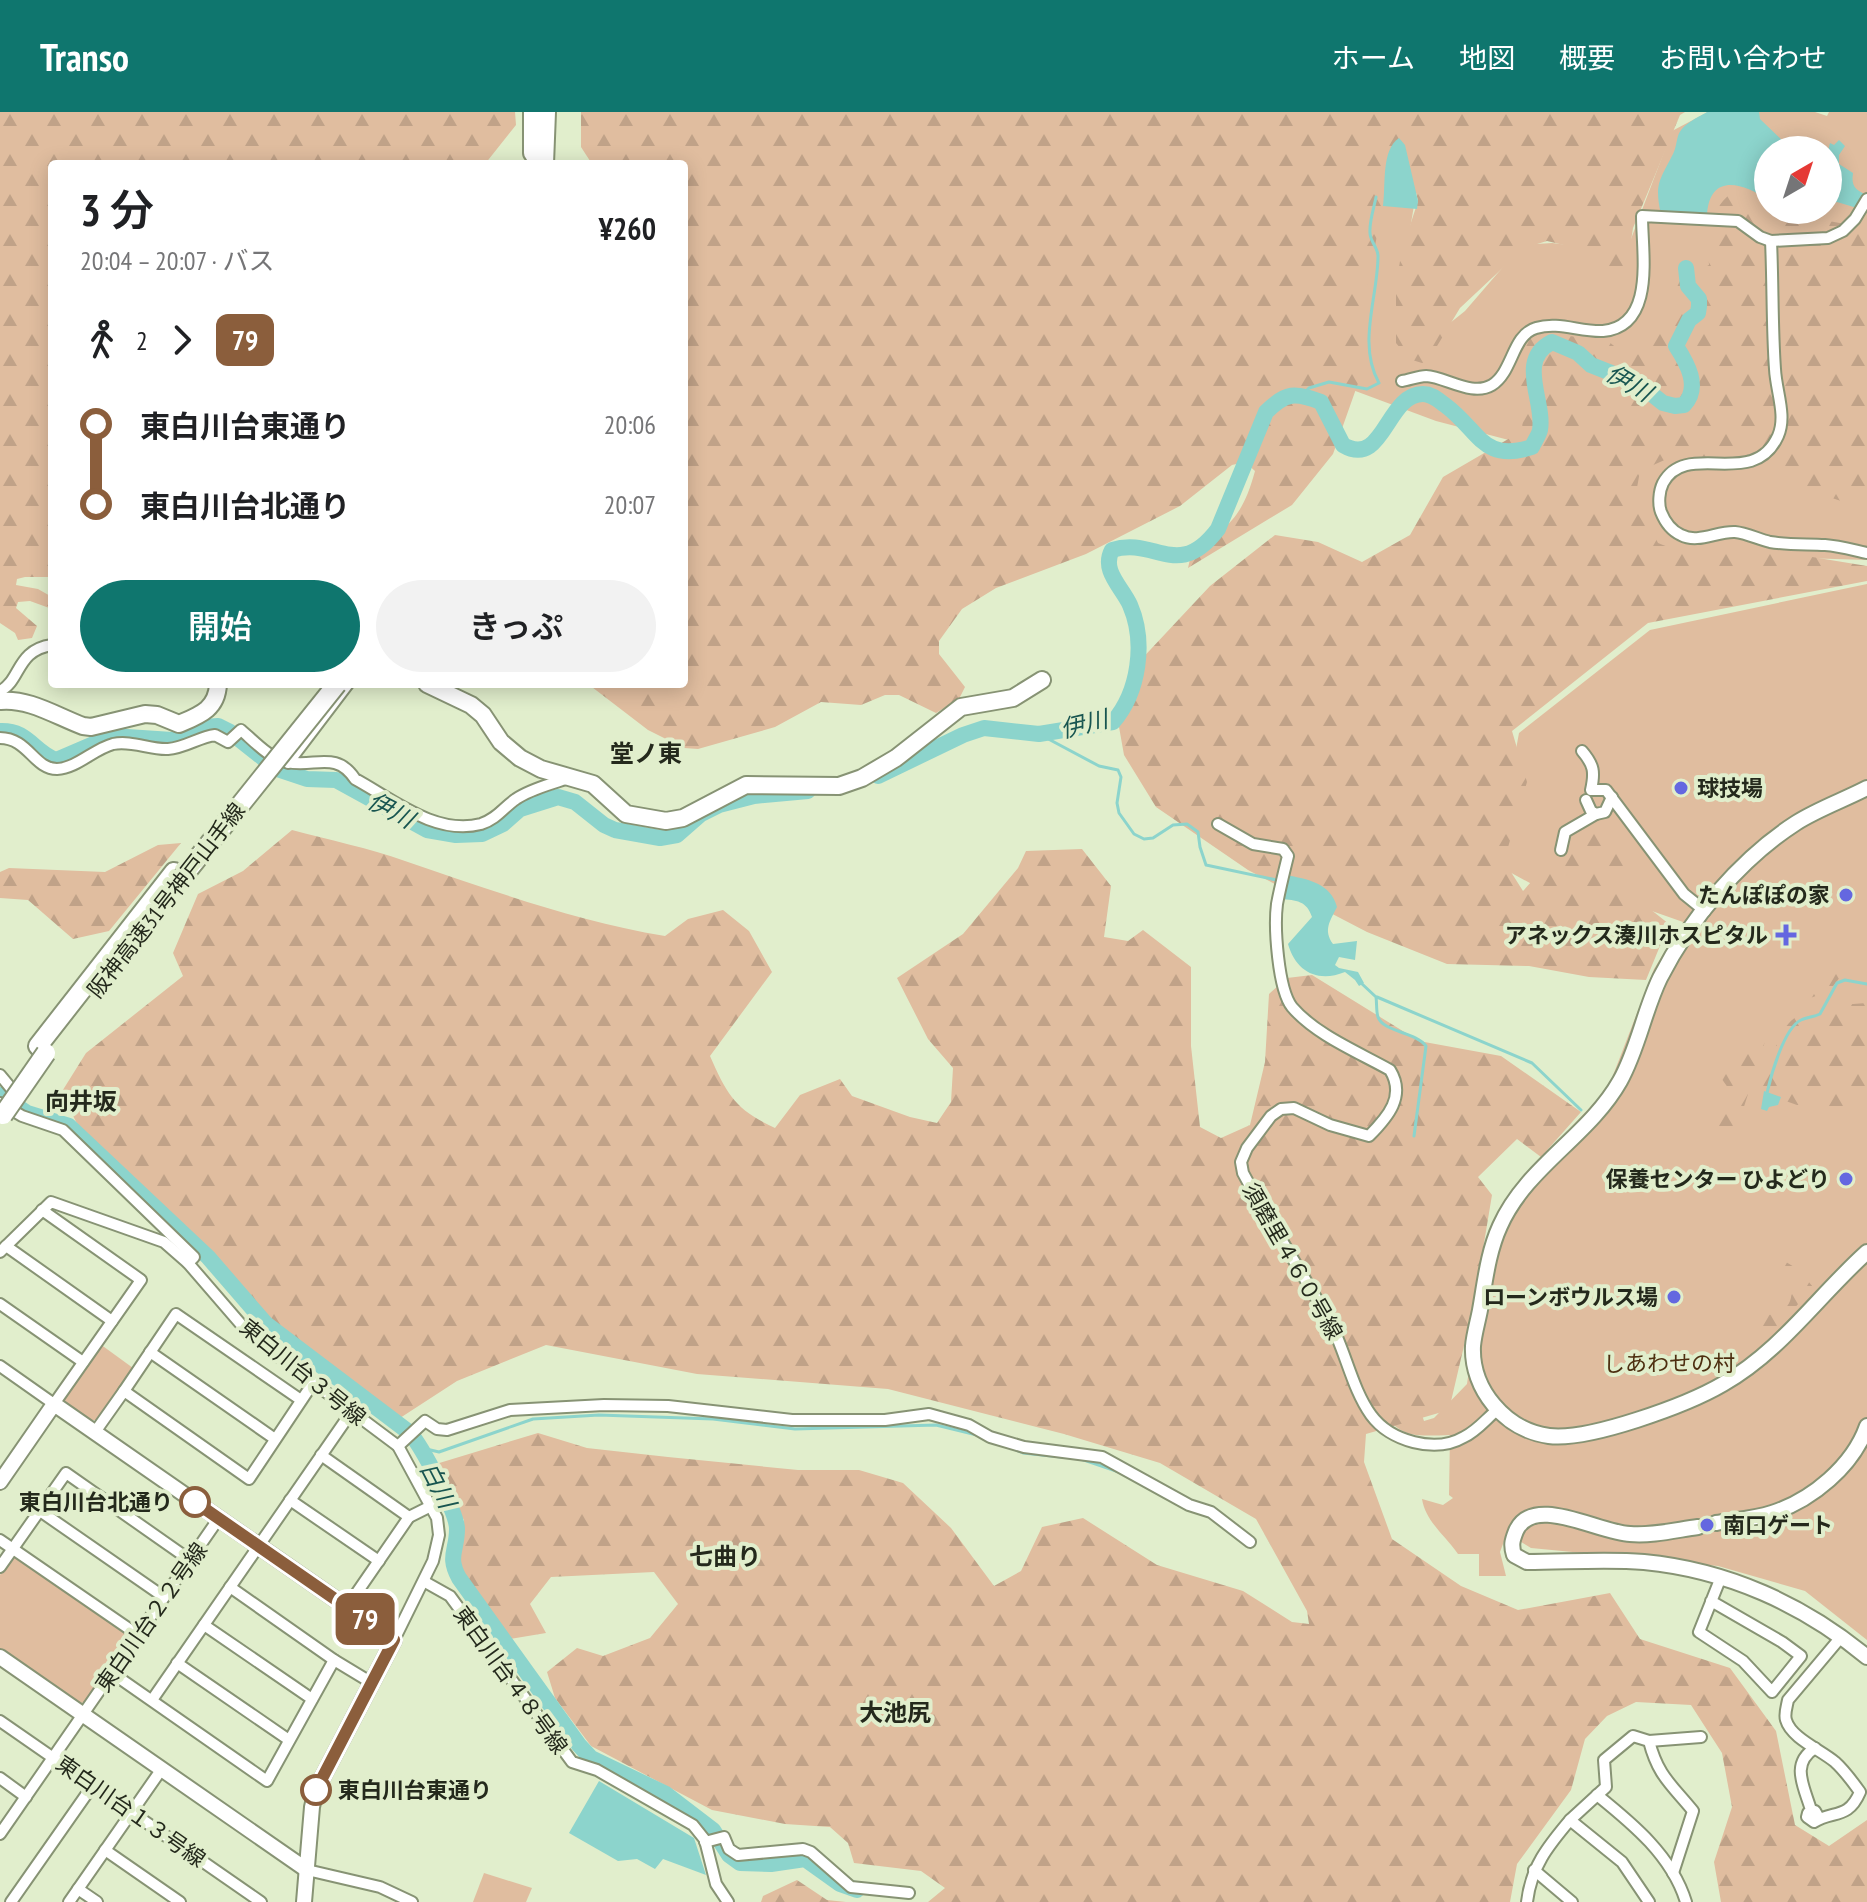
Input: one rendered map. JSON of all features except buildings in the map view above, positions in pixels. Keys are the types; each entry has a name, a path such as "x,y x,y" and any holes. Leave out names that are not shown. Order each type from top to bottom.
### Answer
{"highway":[{"path":"533,112 533,160"},
{"path":"544,160 546,112"},
{"name":"阪神高速31号神戸山手線","path":"5,1107 42,1049 320,688"},
{"name":"阪神高速31号神戸山手線","path":"177,876 334,688"}],"main road":[{"path":"435,688 471,705 483,715 501,742 520,758 541,769 593,784 626,814 666,821 683,818 746,785 839,786 862,778 896,758 961,707 1013,698 1042,680"},
{"path":"0,701 16,700 31,704 83,726 91,727 145,714 157,715 179,724 214,704 217,688"}],"street":[{"path":"1402,381 1426,376 1480,389 1493,385 1512,362 1520,339 1530,329 1548,324 1603,331 1624,325 1634,313 1643,292 1642,216 1738,221 1771,241 1828,238 1843,231 1855,219 1867,199"},
{"path":"1771,241 1775,372 1782,419 1780,432 1774,445 1752,462 1677,467 1662,485 1660,511 1668,526 1682,536 1695,538 1735,532 1773,542 1835,546 1867,553"},
{"path":"0,691 11,683 18,666 38,649 48,646"},
{"path":"288,763 345,688"},
{"path":"0,738 19,741 44,765 55,769 68,767 112,744 166,749 215,735 228,742 241,730 277,759 288,763 334,762 348,768 355,779 431,821 453,825 480,824 497,817 517,798 568,778"},
{"path":"1582,751 1593,764 1595,772 1589,794 1591,811 1596,814"},
{"path":"1867,788 1798,822 1767,843 1683,939 1659,980 1621,1079 1606,1102 1527,1184 1499,1227 1491,1250 1473,1346 1480,1383 1497,1410 1528,1429 1547,1436 1565,1436 1651,1415 1686,1403 1737,1376 1765,1354 1867,1252"},
{"path":"1589,794 1606,790 1684,894 1705,911"},
{"path":"1561,850 1565,832 1605,812 1612,797"},
{"name":"須磨里４６０号線","path":"1218,824 1253,844 1283,849 1288,856 1276,922 1284,989 1289,1004 1319,1030 1390,1070 1397,1081 1398,1093 1382,1123 1369,1136 1330,1125 1294,1108 1281,1109 1271,1116 1247,1148 1241,1162 1243,1173 1330,1322 1366,1406 1381,1426 1399,1437 1421,1444 1439,1444 1463,1438 1497,1410"},
{"path":"0,1075 5,1107 63,1130 194,1257 188,1263"},
{"name":"東白川台３号線","path":"42,1210 51,1202 164,1242 188,1263 251,1336 398,1446 437,1518 439,1535 425,1582 394,1640"},
{"path":"0,1482 141,1280 42,1210 3,1249 112,1321"},
{"path":"0,1304 83,1362"},
{"path":"95,1432 176,1314 301,1400"},
{"path":"150,1352 275,1439"},
{"path":"0,1366 394,1640 316,1790 304,1902"},
{"path":"124,1391 249,1479 313,1383"},
{"path":"398,1446 425,1421 437,1429 447,1430 510,1410 604,1405 668,1406 792,1420 885,1420 929,1414 969,1425 990,1437 1024,1447 1102,1457 1189,1505 1211,1512 1250,1542"},
{"path":"152,1700 352,1411"},
{"path":"1716,1523 1771,1513 1814,1492 1850,1456 1867,1426"},
{"path":"321,1455 409,1517"},
{"path":"0,1567 66,1473 190,1560"},
{"path":"290,1500 379,1561"},
{"path":"347,1607 409,1517 431,1506"},
{"path":"40,1511 164,1597"},
{"path":"1698,1527 1629,1534 1604,1530 1553,1514 1537,1514 1518,1526 1511,1544 1514,1555 1527,1562 1642,1562 1721,1577 1772,1596 1841,1637 1867,1657"},
{"name":"東白川台２２号線","path":"0,1834 219,1518"},
{"path":"0,1540 138,1635"},
{"path":"1711,1601 1801,1656 1772,1692 1743,1661 1699,1632 1711,1601 1721,1577"},
{"name":"東白川台４８号線","path":"425,1582 450,1596 572,1762 597,1770 693,1825 705,1842"},
{"path":"230,1587 372,1683"},
{"path":"204,1625 312,1699"},
{"path":"1815,1748 1803,1756 1800,1772 1815,1814 1835,1816 1852,1805 1860,1792 1844,1771 1815,1748 1796,1734 1786,1721 1788,1700 1841,1637"},
{"path":"0,1657 307,1870 380,1887 412,1902"},
{"path":"112,1673 267,1781 334,1660"},
{"path":"177,1663 289,1740"},
{"name":"東白川台１３号線","path":"0,1721 261,1902"},
{"path":"1527,1902 1534,1870 1544,1851 1570,1820 1606,1787 1604,1760 1610,1754 1633,1736 1649,1741 1701,1737"},
{"path":"1649,1741 1652,1758 1659,1771 1693,1811 1673,1873"},
{"path":"69,1902 161,1770"},
{"path":"0,1778 26,1797"},
{"path":"11,1902 93,1785"},
{"path":"1597,1795 1654,1845 1673,1873 1686,1902"},
{"path":"1570,1820 1622,1862 1649,1902"},
{"path":"728,1902 716,1884 705,1842 724,1837 729,1849 738,1855 803,1849 811,1852 851,1887 909,1893"},
{"path":"105,1850 180,1902"},
{"path":"1534,1870 1572,1902"},
{"path":"78,1889 97,1902"}],"green space":[{"path":"0,112 515,112 516,125 488,160 48,160 48,577 17,579 16,585 38,589 48,595 48,608 30,601 18,602 16,608 37,626 32,638 18,640 15,633 0,623"},
{"path":"581,112 1685,112 1680,115 1633,228 1628,261 1622,272 1609,269 1589,251 1547,241 1524,248 1460,308 1428,361 1422,363 1409,359 1396,343 1396,284 1402,250 1418,201 1405,145 1399,139 1385,161 1387,177 1383,206 1363,305 1362,372 1333,454 1292,505 1188,568 1191,555 1232,520 1245,500 1255,471 1245,462 1232,465 1180,506 1086,554 996,588 962,609 939,641 939,654 965,687 959,699 936,713 899,695 885,695 861,705 821,702 775,727 698,749 684,748 648,730 593,688 688,688 688,160 589,160 581,147"},
{"path":"1708,112 1815,112 1827,116 1829,112 1867,112 1867,560 1646,553 1566,455 1436,421 1350,389 1367,179 1404,118 1420,170 1397,306 1430,339 1465,311 1522,245 1552,243 1626,252 1672,131"},
{"path":"1738,188 1754,197 1754,224 1856,226 1867,222 1867,499 1859,507 1817,493 1767,457 1669,458 1640,471 1635,499 1658,543 1668,547 1806,556 1867,566 1867,581 1648,623 1512,731 1527,782 1504,861 1523,891 1573,840 1596,827 1608,825 1619,838 1627,858 1623,872 1631,894 1669,924 1646,980 1589,977 1529,966 1447,964 1367,932 1248,870 1156,807 1124,755 1116,710 1136,665 1210,586 1275,535 1318,542 1362,562 1410,535 1443,477 1522,431 1523,414 1508,381 1530,339 1546,333 1608,341 1625,355 1643,354 1680,281 1709,265 1712,222 1728,195"},
{"name":"しあわせの村","path":"1867,584 1867,1640 1805,1591 1718,1566 1531,1548 1507,1533 1500,1552 1506,1576 1479,1576 1479,1554 1458,1554 1431,1521 1422,1499 1443,1505 1453,1498 1449,1495 1450,1435 1405,1432 1397,1428 1372,1401 1418,1403 1424,1421 1434,1418 1467,1384 1488,1240 1501,1205 1598,1099 1612,1078 1654,969 1683,922 1632,904 1539,888 1495,864 1519,733 1650,630"},
{"path":"292,830 377,852 501,894 632,930 665,936 688,919 723,910 749,931 772,972 710,1056 734,1100 751,1115 775,1128 800,1095 840,1079 852,1096 910,1117 937,1123 951,1102 953,1068 928,1039 897,978 963,934 1018,868 1026,851 1082,849 1111,886 1104,937 1128,941 1143,930 1191,967 1191,1046 1200,1127 1221,1138 1250,1125 1265,1062 1269,994 1287,978 1312,975 1419,1041 1501,1056 1581,1112 1541,1157 1517,1139 1478,1177 1492,1195 1474,1303 1449,1410 1366,1434 1364,1462 1392,1539 1461,1586 1518,1610 1610,1593 1640,1639 1730,1668 1776,1731 1795,1825 1829,1846 1867,1820 1867,1902 1721,1902 1714,1862 1732,1807 1722,1753 1691,1705 1636,1702 1607,1716 1585,1739 1571,1790 1517,1864 1510,1902 928,1902 945,1888 921,1871 854,1863 848,1843 830,1827 785,1824 712,1810 591,1746 555,1698 547,1672 577,1648 603,1656 650,1638 678,1604 654,1572 551,1577 530,1604 546,1633 510,1639 458,1564 464,1520 436,1464 538,1433 587,1448 798,1470 859,1470 903,1483 951,1528 994,1586 1021,1571 1042,1527 1083,1518 1157,1565 1243,1591 1292,1622 1309,1624 1307,1611 1256,1519 1160,1463 1064,1434 888,1389 697,1374 546,1345 457,1381 400,1418 264,1319 215,1255 82,1133 61,1093 86,1053 183,976 173,953 198,894 243,871"},
{"path":"181,843 109,931 73,939 28,900 0,898 0,872 9,868 105,872 158,845"},
{"path":"1839,960 1845,971 1829,991 1805,1000 1786,1012 1768,1032 1740,1119 1724,1144 1719,1140 1715,1125 1731,1092 1719,1075 1721,1072 1736,1072 1736,1059 1794,993 1808,990 1816,974"},
{"path":"1867,1003 1867,1096 1831,1112 1816,1105 1797,1105 1761,1092 1776,1046 1792,1020 1818,1008"},
{"path":"1778,1257 1799,1270 1813,1287 1772,1334 1767,1334 1754,1323 1760,1315 1773,1314 1786,1308 1791,1296 1790,1283 1779,1266 1767,1268 1766,1261"},
{"path":"100,1344 133,1368 97,1420 91,1420 63,1400 63,1395"},
{"path":"20,1557 129,1633 130,1640 86,1702 80,1703 0,1648 0,1575 11,1558"},
{"path":"484,1873 532,1888 526,1902 473,1902"},
{"path":"797,1880 827,1900 846,1902 761,1902 763,1896"}],"water":[{"path":"1707,112 1759,112 1760,119 1778,136 1754,136 1754,192 1728,185 1714,193 1707,216 1661,214 1658,196 1660,182 1678,136 1686,125"},
{"path":"1399,138 1405,145 1418,201 1417,209 1383,206 1387,159"},
{"path":"1842,166 1853,173 1855,187 1867,195 1867,211 1842,204"},
{"path":"1286,875 1302,878 1329,892 1337,907 1329,926 1330,939 1333,944 1357,941 1355,960 1339,957 1335,965 1358,972 1364,983 1359,986 1345,972 1326,976 1309,973 1296,962 1288,944 1312,917 1300,902 1281,899"},
{"path":"1764,1091 1781,1097 1778,1105 1769,1107 1767,1111 1761,1109"},
{"path":"599,1781 694,1838 706,1875 663,1859 655,1869 637,1859 618,1861 569,1833"}],"waterway":[{"path":"1302,395 1309,388 1329,382 1367,389 1379,383 1373,368 1369,336 1378,256 1370,233 1376,197"},
{"name":"伊川","path":"878,776 984,728 1039,734 1113,722 1129,696 1139,650 1135,619 1109,565 1112,550 1141,548 1178,555 1191,553 1204,545 1218,529 1266,412 1285,397 1297,395 1321,402 1343,445 1357,450 1368,447 1377,439 1401,405 1411,397 1426,394 1445,405 1492,448 1515,451 1532,447 1539,432 1534,370 1541,350 1552,342 1578,353 1591,365 1639,384 1663,403 1684,405 1692,383 1688,367 1676,346 1689,320 1698,313 1699,306 1699,299 1688,286 1686,268"},
{"name":"伊川","path":"0,731 24,737 56,760 112,736 172,740 205,727 218,726 277,769 307,779 336,780 427,830 456,835 482,834 503,824 520,809 558,797 575,802 615,830 660,838 677,835 701,814 719,805 754,796 808,791"},
{"path":"1039,734 1099,766 1118,770 1121,777 1117,803 1119,813 1134,834 1144,839 1153,838 1173,825 1187,824 1198,832 1206,865 1281,881"},
{"path":"1767,1093 1779,1053 1795,1025 1820,1014 1837,983 1845,980 1867,984"},
{"path":"1361,983 1376,997 1377,1015 1381,1022 1426,1046 1414,1136"},
{"path":"1377,997 1532,1063 1581,1110"},
{"name":"白川","path":"0,1095 27,1113 69,1126 208,1257 266,1324 410,1433 451,1509 457,1529 453,1559 459,1578 591,1758 666,1794 713,1830 729,1855 740,1863 771,1864 805,1859 840,1884 857,1890"},
{"path":"422,1448 439,1452 533,1419 599,1415 713,1419 795,1429 936,1425 981,1436"},
{"path":"1014,1449 1023,1453 1061,1457"},
{"path":"1081,1459 1119,1472"}],"bus line":[{"name":"79","path":"195,1502 394,1640 316,1790"}],"place":[{"name":"球技場","path":"1681,788"},
{"name":"たんぽぽの家","path":"1846,895"},
{"name":"アネックス湊川ホスピタル","path":"1786,935"},
{"name":"保養センター ひよどり","path":"1846,1179"},
{"name":"ローンボウルス場","path":"1674,1297"},
{"name":"東白川台北通り","path":"195,1502"},
{"name":"南口ゲート","path":"1707,1525"},
{"name":"東白川台東通り","path":"316,1790"}],"district":[{"name":"堂ノ東","path":"646,753"},
{"name":"向井坂","path":"81,1101"},
{"name":"七曲り","path":"725,1556"},
{"name":"大池尻","path":"895,1712"}]}
